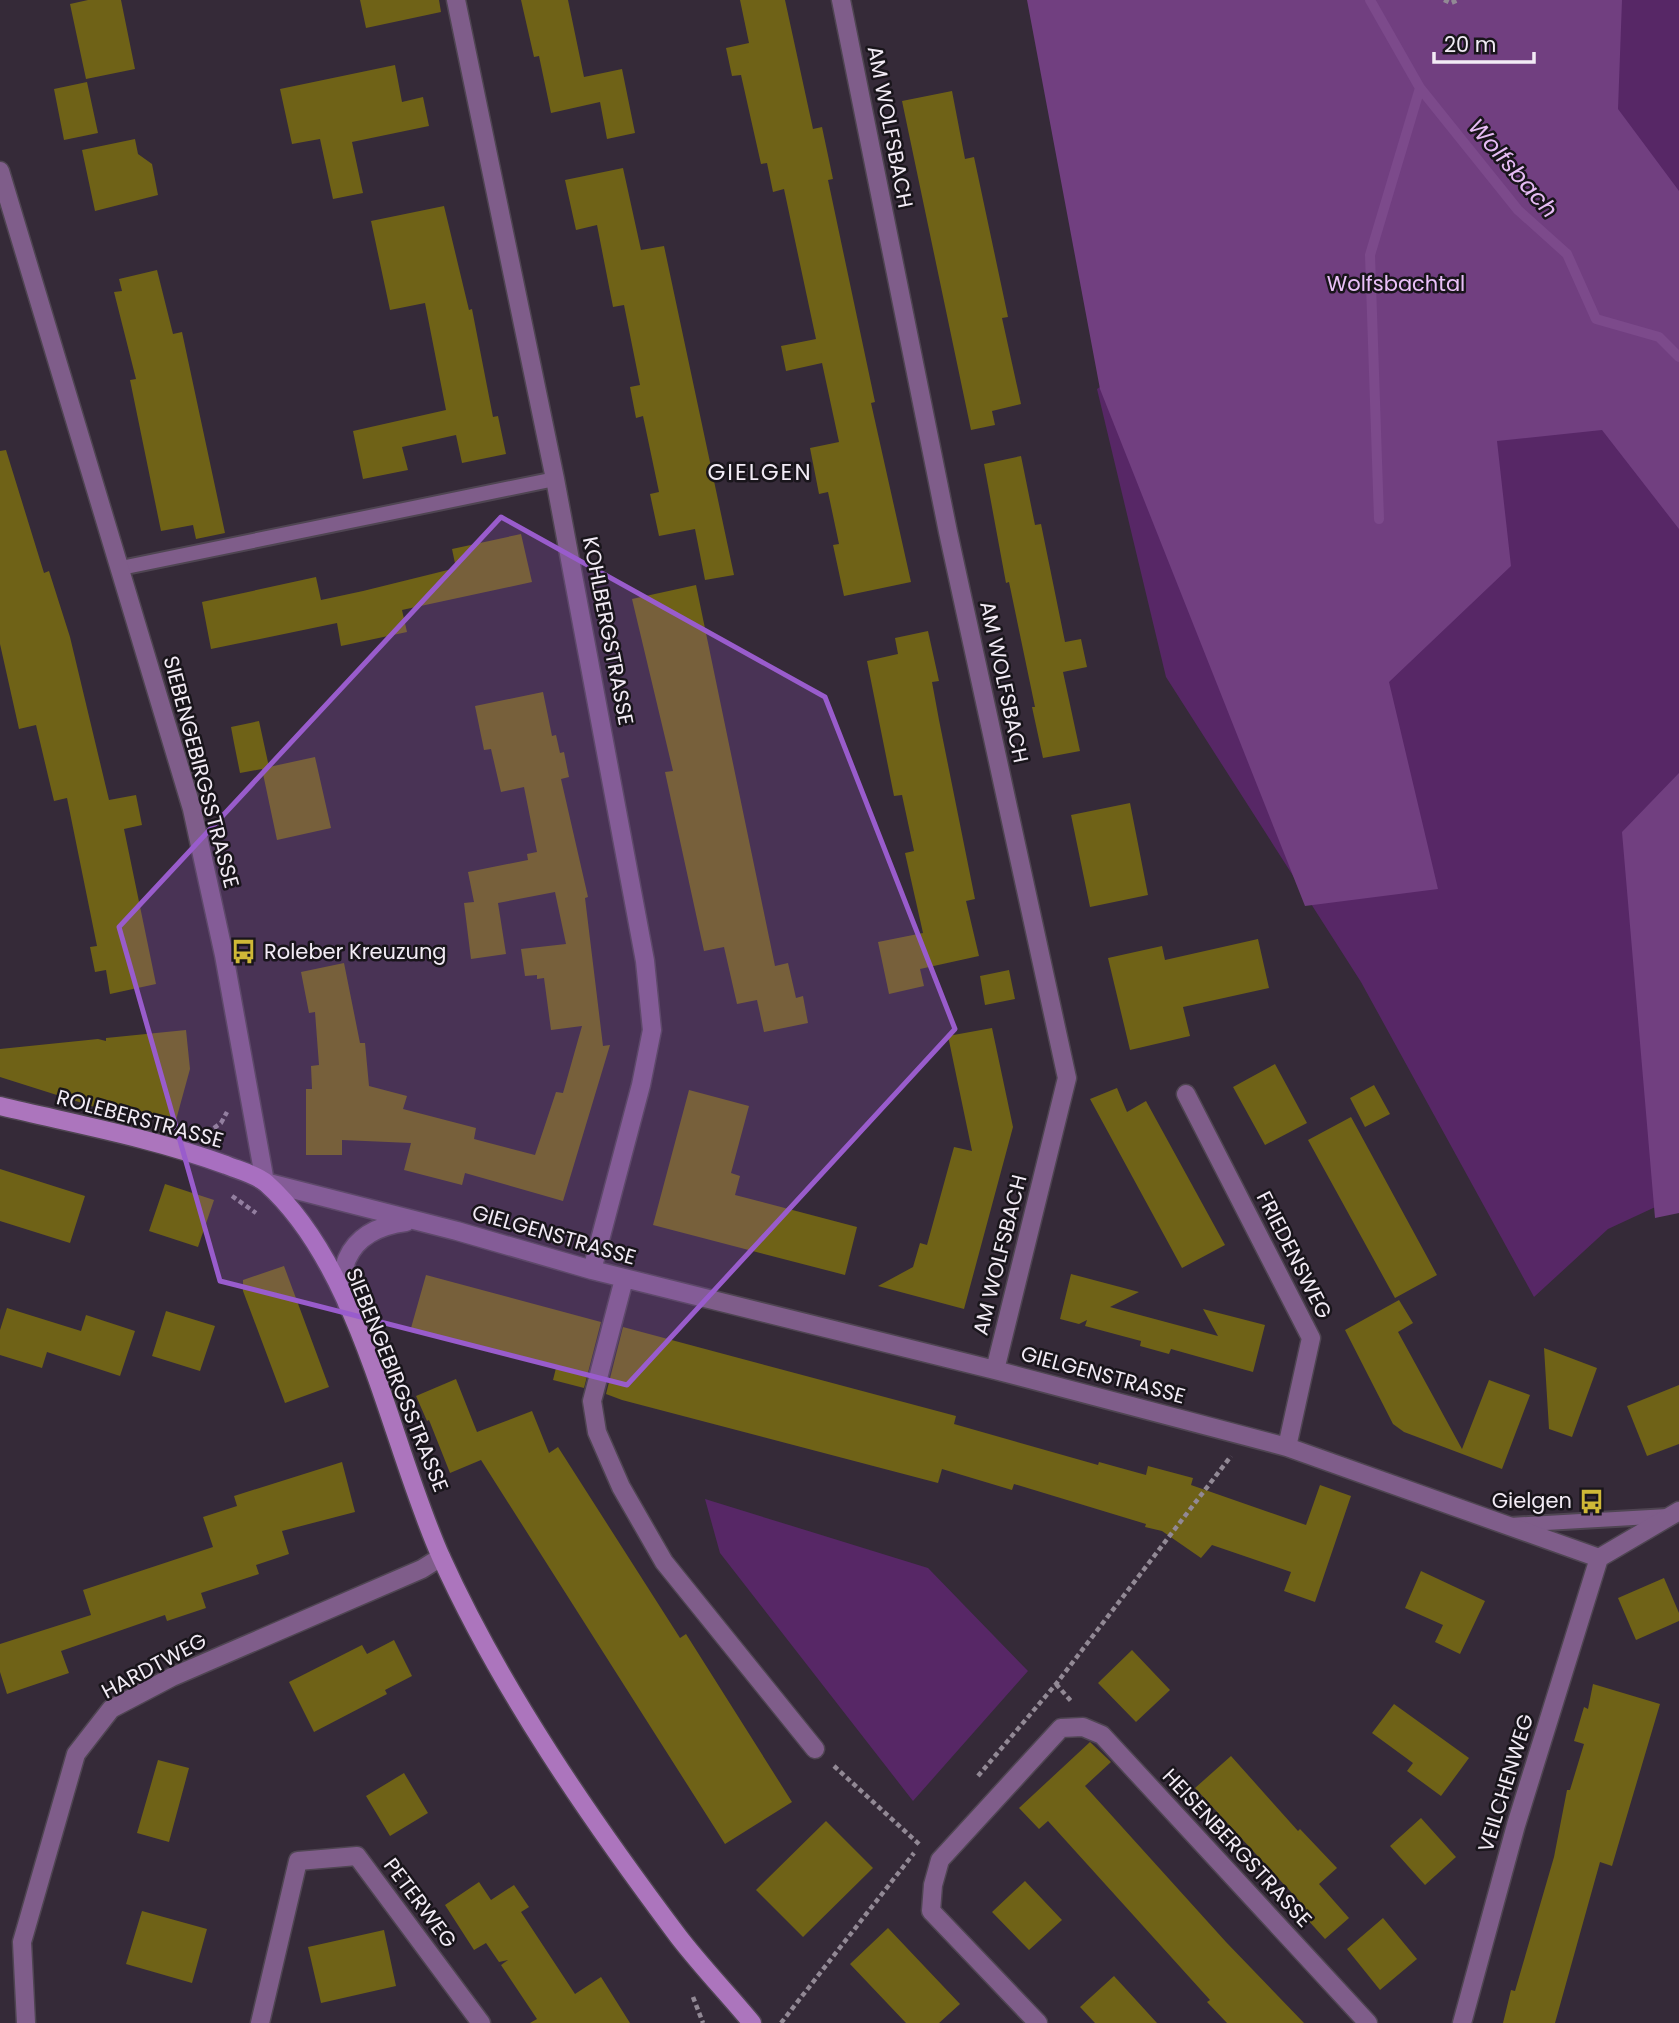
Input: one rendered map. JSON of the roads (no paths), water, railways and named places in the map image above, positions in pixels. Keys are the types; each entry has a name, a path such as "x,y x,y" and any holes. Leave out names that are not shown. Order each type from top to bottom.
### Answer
{"main road":[{"name":"ROLEBERSTRASSE","path":"0,1106 196,1154 265,1182"},
{"name":"SIEBENGEBIRGSSTRASSE","path":"265,1182 313,1240 347,1304 441,1557 512,1690 599,1826 680,1939 752,2023"}],"street":[{"name":"KOHLBERGSTRASSE","path":"456,0 555,479 633,881 652,1030 641,1085 592,1270"},
{"name":"AM WOLFSBACH","path":"841,0 948,532 1067,1078 995,1370"},
{"name":"SIEBENGEBIRGSSTRASSE","path":"0,171 192,809 224,955 265,1182"},
{"name":"FRIEDENSWEG","path":"1186,1094 1311,1338 1287,1447"},
{"name":"GIELGENSTRASSE","path":"265,1182 624,1279 995,1370 1287,1447 1598,1558"},
{"name":"GIELGENSTRASSE","path":"347,1304 346,1260 360,1241 381,1226 415,1221"},
{"path":"624,1279 592,1401 597,1432 621,1487 664,1562 815,1749"},
{"path":"1598,1558 1674,1513"},
{"name":"HARDTWEG","path":"26,2023 22,1942 76,1754 111,1709 172,1677 422,1569 441,1557"},
{"name":"VEILCHENWEG","path":"1462,2023 1516,1825 1598,1558"},
{"name":"HEISENBERGSTRASSE","path":"1038,2023 932,1911 933,1885 940,1860 1061,1728 1083,1727 1102,1735 1368,2023"},
{"name":"PETERWEG","path":"260,2023 298,1861 357,1856 481,2023"}],"lane":[{"path":"121,568 555,479"},
{"path":"1505,1526 1674,1513"}],"waterway":[{"name":"Wolfsbach","path":"1370,0 1420,88 1518,210 1567,254 1596,319 1659,337 1679,357"},
{"path":"1379,519 1370,255 1420,88"}],"place":[{"name":"Roleber Kreuzung","path":"244,952"},
{"name":"Gielgen","path":"1592,1501"}],"district":[{"name":"GIELGEN","path":"760,472"}],"park label":[{"name":"Wolfsbachtal","path":"1396,284"}]}
